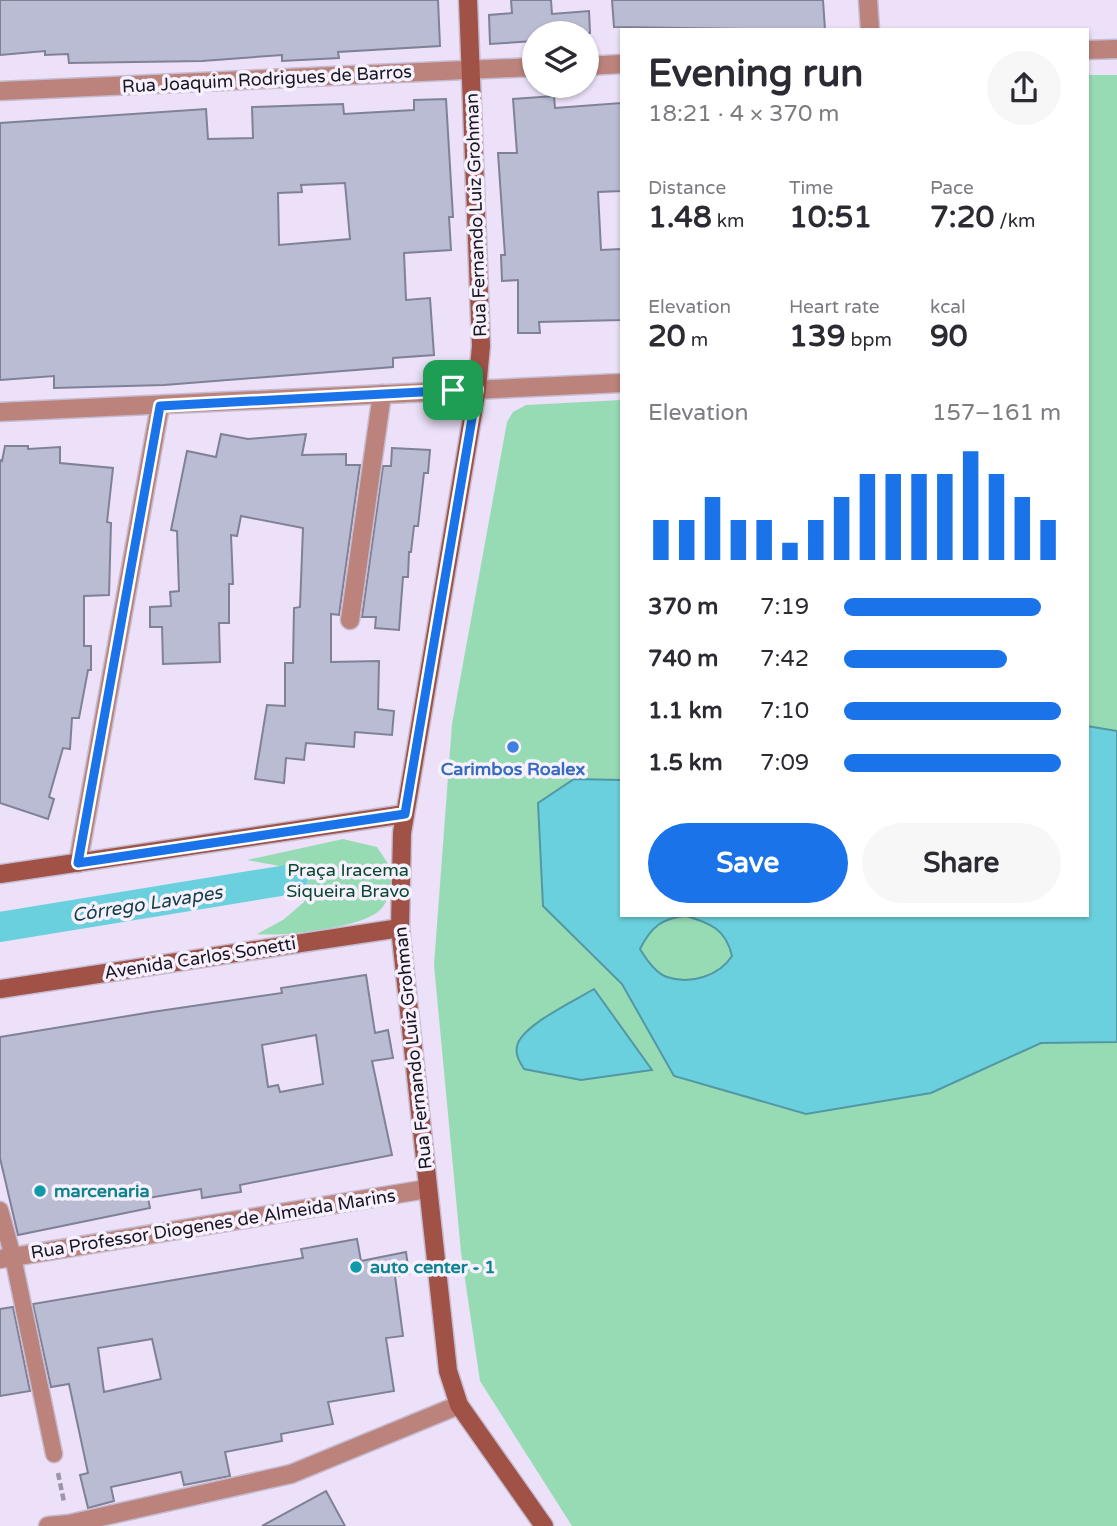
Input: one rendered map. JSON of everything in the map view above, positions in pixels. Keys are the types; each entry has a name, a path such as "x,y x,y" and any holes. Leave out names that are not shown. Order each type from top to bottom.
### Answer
{"main road":[{"name":"Rua Fernando Luiz Grohman","path":"468,0 481,346 477,389 402,833 400,928 448,1371 459,1405 544,1526"},
{"path":"0,874 405,814"},
{"name":"Avenida Carlos Sonetti","path":"0,989 400,928"}],"street":[{"path":"867,0 870,28"},
{"path":"1089,50 1117,49"},
{"path":"599,65 620,64"},
{"name":"Rua Joaquim Rodrigues de Barros","path":"0,91 522,67"},
{"path":"0,412 620,383"},
{"path":"349,620 382,394"},
{"path":"78,863 160,406"},
{"name":"Rua Professor Diogenes de Almeida Marins","path":"6,1258 427,1189"},
{"path":"48,1526 69,1524 291,1474 459,1405"}],"lane":[{"path":"0,1210 6,1258 54,1454"}],"path":[{"path":"54,1454 69,1524"}],"green space":[{"path":"1089,75 1117,75 1117,1526 572,1526 480,1381 461,1252 434,965 452,724 507,422 513,412 526,405 620,400 620,917 1089,917"},
{"name":"Praça Iracema Siqueira Bravo","path":"343,839 377,847 387,862 391,871 390,892 379,911 339,927 302,933 257,934 283,920 304,902 308,880 285,867 247,860"}],"water":[{"path":"1089,726 1117,731 1117,1042 1041,1043 931,1093 806,1114 674,1076 622,984 543,906 538,803 574,779 620,780 620,917 681,917 658,925 640,949 651,965 663,975 685,980 712,974 732,956 721,933 710,925 689,917 1089,917"},
{"path":"594,989 652,1070 581,1080 524,1069 517,1050 523,1035 541,1020"}],"building":[{"path":"0,0 438,0 440,46 338,52 339,58 282,61 282,55 202,61 69,63 68,54 45,55 45,51 0,55"},
{"path":"511,0 551,0 552,14 589,11 589,21 522,21 522,42 490,44 489,15 512,13"},
{"path":"612,0 823,0 825,28 684,28 614,27"},
{"path":"554,98 555,108 620,103 620,191 598,192 601,250 620,249 620,320 539,322 540,333 518,333 518,280 502,281 501,255 505,255 498,153 517,153 513,99"},
{"path":"446,99 453,217 449,217 451,250 404,253 406,300 430,298 434,355 393,358 393,367 164,385 54,388 54,376 0,380 0,123 206,109 208,139 253,138 252,107 343,104 344,114 414,110 414,100","holes":["345,183 350,239 279,245 278,193 302,192 301,185"]},
{"path":"221,434 248,439 306,434 302,455 346,454 346,465 360,465 339,615 331,614 331,662 379,661 378,709 394,711 392,735 355,732 354,747 306,743 304,760 286,758 284,783 255,779 267,705 285,706 285,663 293,663 294,608 300,607 303,528 241,516 237,536 231,535 233,584 229,584 229,623 219,623 220,662 163,664 162,627 150,627 150,607 171,606 170,592 179,591 177,531 171,530 187,451 216,457"},
{"path":"5,446 28,446 28,449 60,447 60,463 113,468 107,522 111,523 109,595 84,596 84,646 91,646 91,670 88,670 79,718 72,718 70,749 63,748 49,797 54,799 48,819 0,803 0,460 2,461"},
{"path":"392,448 430,450 428,473 424,473 418,526 414,526 409,552 408,577 403,577 399,630 375,628 376,617 362,617 383,466 391,466"},
{"path":"366,975 375,1033 388,1030 393,1058 372,1061 392,1155 240,1185 241,1192 202,1198 201,1189 148,1198 150,1208 18,1235 0,1158 0,1037 282,993 281,988","holes":["316,1035 323,1084 280,1092 278,1085 268,1087 262,1045"]},
{"path":"357,1239 361,1261 406,1252 409,1274 395,1276 403,1336 386,1338 394,1391 328,1402 333,1424 281,1434 282,1441 225,1452 230,1476 184,1485 181,1472 111,1487 114,1501 88,1508 80,1475 88,1473 69,1384 51,1387 33,1304 303,1258 301,1249","holes":["152,1339 161,1379 104,1392 98,1348"]},
{"path":"13,1307 30,1391 0,1396 0,1309"},
{"path":"326,1491 345,1526 262,1526"}],"waterway":[{"name":"Córrego Lavapes","path":"0,927 293,879"}],"place":[{"name":"Carimbos Roalex","path":"513,747"},
{"name":"marcenaria","path":"40,1191"},
{"name":"auto center - 1","path":"356,1267"}],"route":[{"path":"477,389 405,814 78,863 160,406 453,390 477,389"}]}
